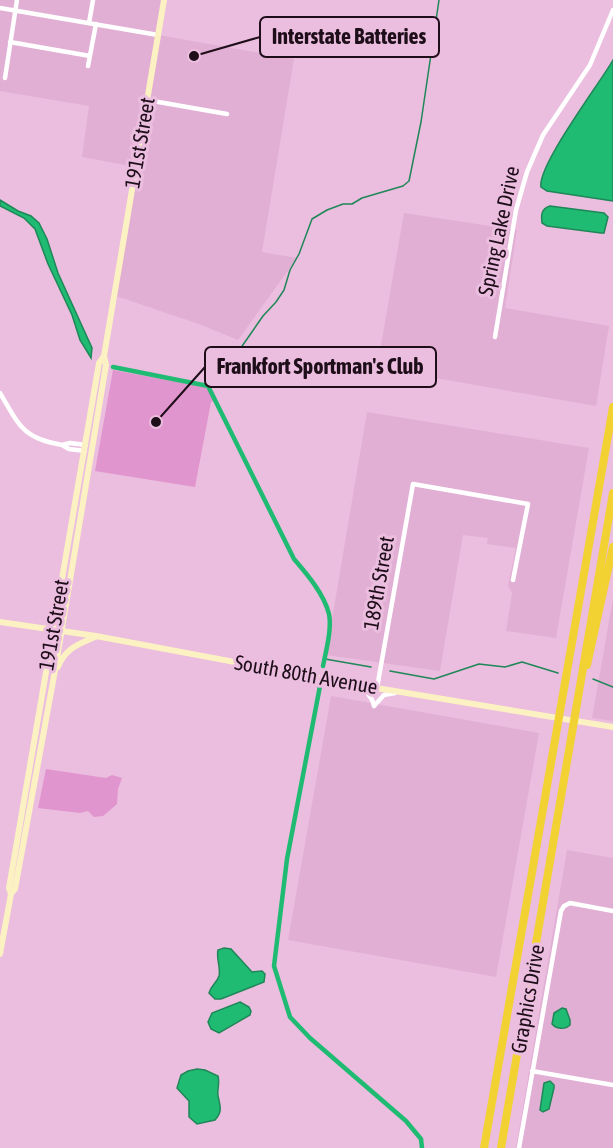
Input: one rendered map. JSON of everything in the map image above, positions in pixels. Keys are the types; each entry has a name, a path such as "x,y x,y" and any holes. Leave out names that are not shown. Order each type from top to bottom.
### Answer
{"highway":[{"path":"484,1148 613,407"},
{"path":"501,1148 613,493"},
{"path":"577,698 590,655 613,547"}],"main road":[{"name":"191st Street","path":"0,954 15,889 54,675 106,365 104,356 164,0"},
{"name":"191st Street","path":"12,894 9,888 53,629 99,363 104,356"},
{"name":"South 80th Avenue","path":"0,622 61,630 352,684 613,727"},
{"path":"54,675 66,652 96,636"}],"street":[{"path":"5,78 17,0"},
{"path":"89,23 93,0"},
{"path":"0,8 158,35"},
{"name":"Spring Lake Drive","path":"495,337 516,210 527,172 543,135 590,65 613,10"},
{"path":"88,66 96,24"},
{"path":"10,42 90,56"},
{"path":"147,100 227,114"},
{"path":"0,393 18,424 27,434 43,441 62,445 70,443 85,448"},
{"name":"189th Street","path":"376,688 413,484 528,504 513,580"},
{"path":"352,684 363,689 372,699 374,706 384,694 402,692"},
{"name":"Graphics Drive","path":"519,1148 562,909 570,903 613,911"},
{"path":"532,1071 613,1085"}],"shaded area":[{"path":"0,0 164,0 158,35 294,59 262,252 297,258 238,340 199,324 113,295 136,167 82,157 89,106 0,91"},
{"path":"613,60 613,201 547,191 541,187 542,176 549,162"},
{"path":"0,200 31,216 39,223 58,273 92,348 91,358 80,340 72,315 48,264 35,229 24,218 0,206"},
{"path":"550,206 604,213 608,217 604,233 547,226 542,223 542,215 543,211"},
{"path":"404,213 517,230 505,308 609,326 596,406 377,368"},
{"path":"113,370 204,387 213,391 217,399 211,402 195,487 95,471"},
{"path":"367,412 589,448 556,638 506,631 512,593 508,586 516,548 487,544 488,538 463,535 440,671 326,655"},
{"path":"613,599 613,721 592,718"},
{"path":"331,696 539,733 496,977 288,940"},
{"path":"46,769 106,778 112,775 122,778 118,789 117,804 103,816 94,817 88,811 80,813 38,808"},
{"path":"567,850 613,858 613,1148 516,1148"},
{"path":"231,949 252,972 262,971 265,974 264,982 221,999 215,999 209,993 219,976 218,950"},
{"path":"240,1002 249,1007 250,1015 219,1033 211,1029 208,1022 212,1013"},
{"path":"562,1008 566,1009 570,1020 570,1025 566,1028 552,1024 554,1013"},
{"path":"197,1069 218,1076 220,1108 215,1120 197,1124 189,1117 189,1101 177,1088 181,1075"},
{"path":"550,1081 554,1088 549,1109 543,1112 540,1110 544,1083"}],"waterway":[{"path":"208,386 231,362 284,290 312,219 327,210 343,204 352,204 362,198 403,186 409,181 421,122 439,0"},
{"path":"113,367 208,386 294,559 327,607 330,626 323,666"},
{"path":"325,659 371,667"},
{"path":"390,671 434,679 479,664 505,667 522,662 558,673"},
{"path":"593,679 613,687"},
{"path":"320,686 287,859 274,966 290,1017 310,1038 406,1121 421,1139 422,1148"}],"place":[{"name":"Interstate Batteries","path":"194,56"},
{"name":"Frankfort Sportman's Club","path":"156,422"}]}
